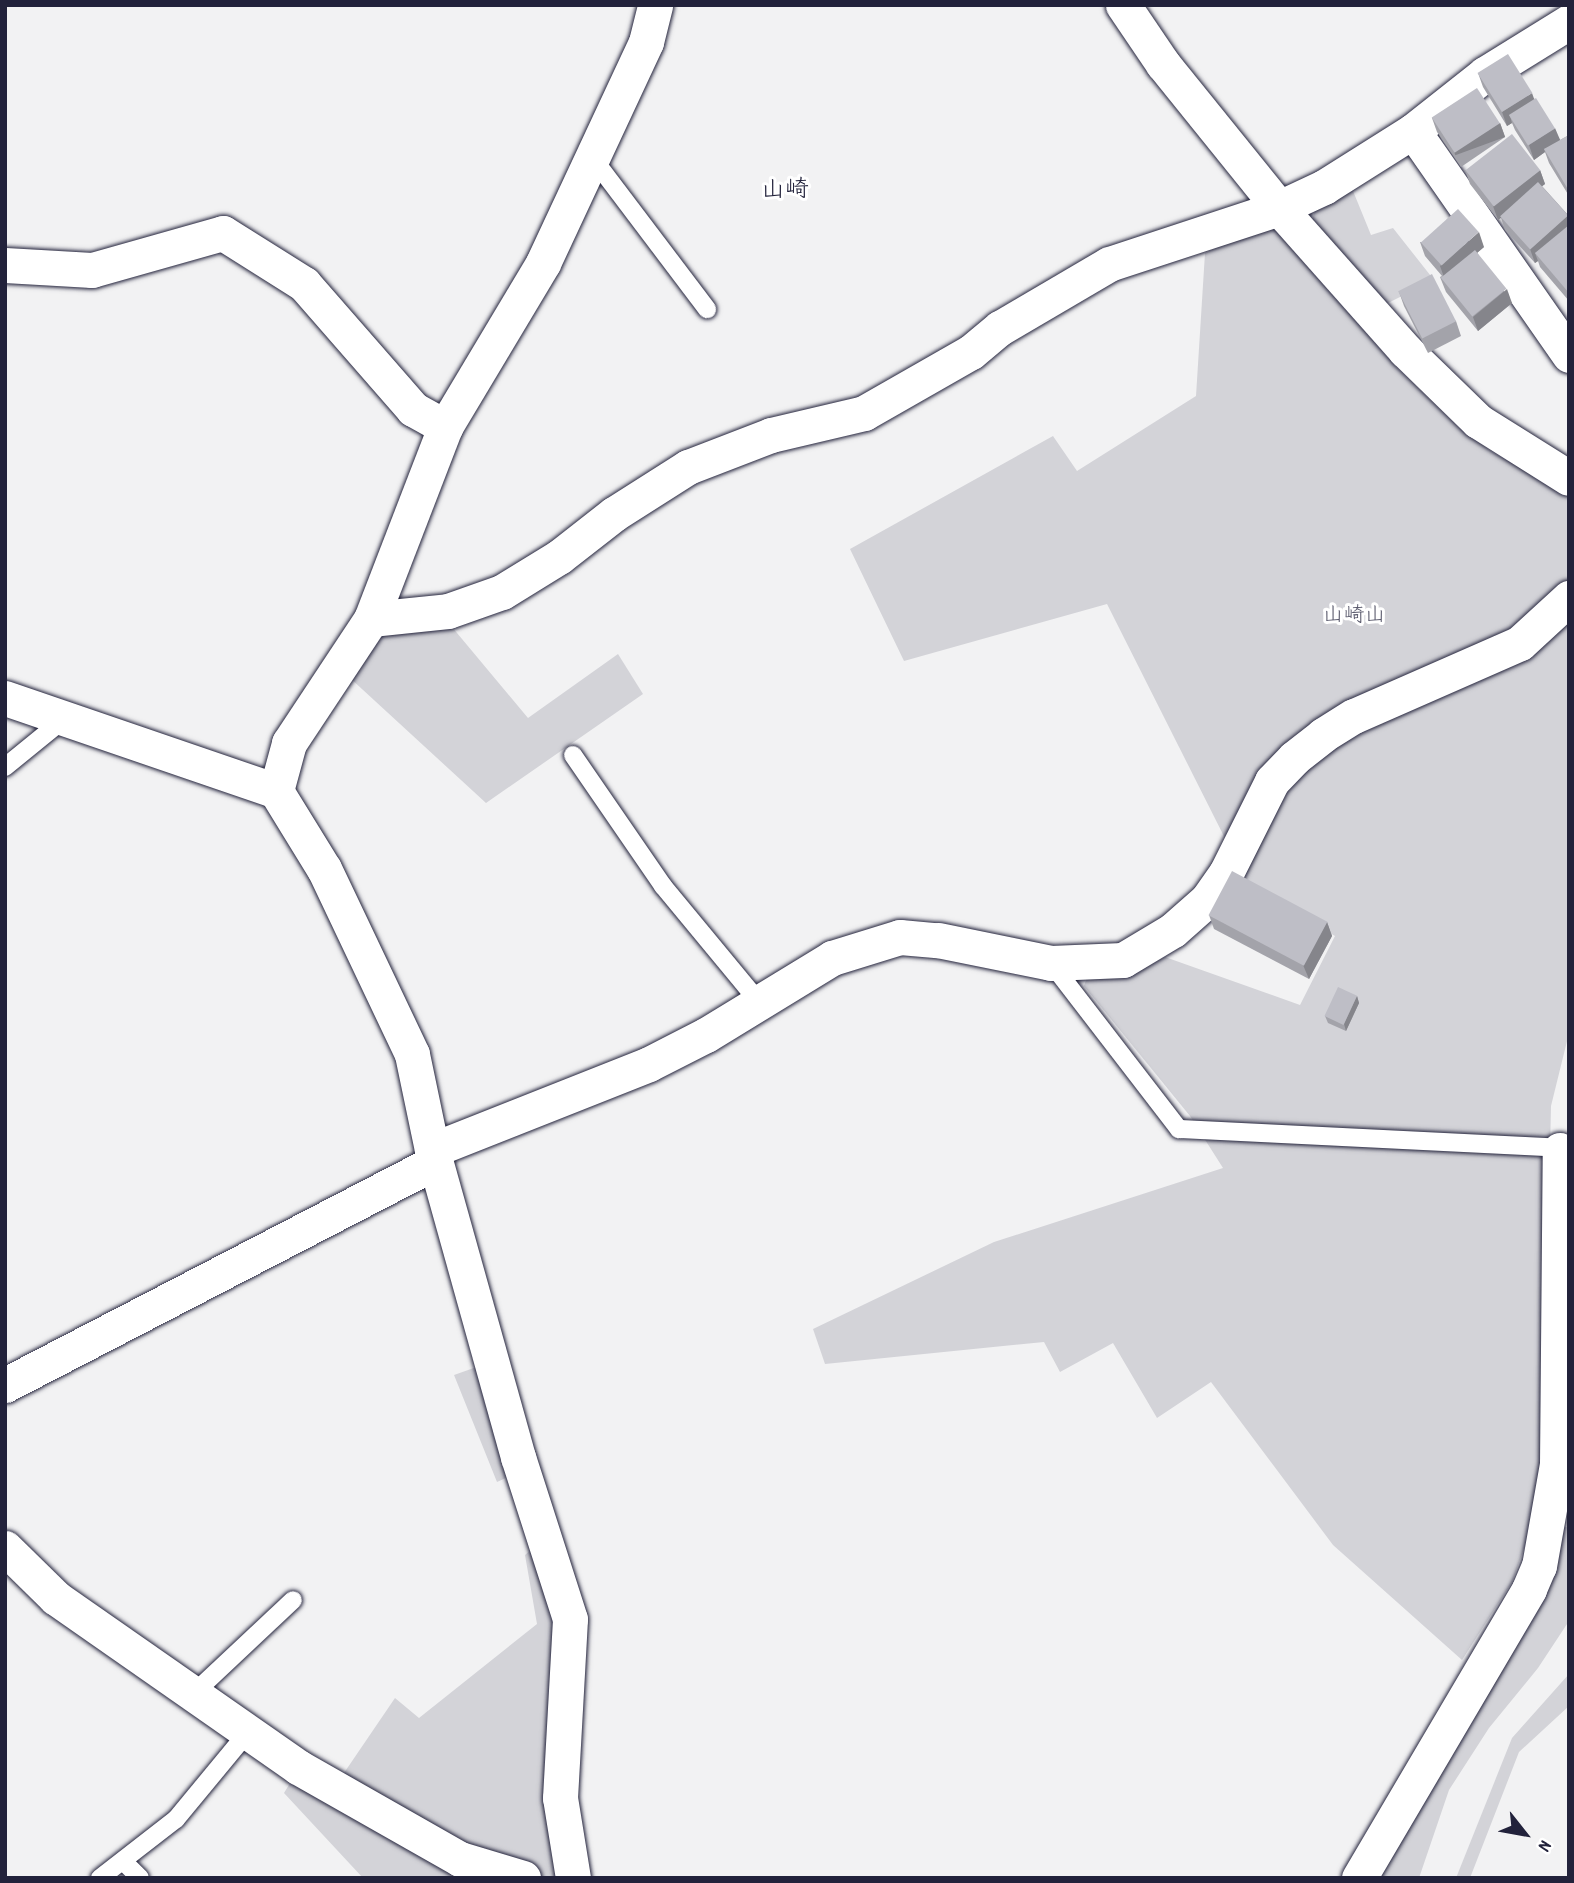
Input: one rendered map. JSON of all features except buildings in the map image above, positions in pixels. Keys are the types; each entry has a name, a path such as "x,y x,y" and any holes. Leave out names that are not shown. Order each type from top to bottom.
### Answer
{"street":[{"path":"276,791 289,743 371,619 445,427 543,262 646,43 655,5"},
{"path":"1123,5 1163,64 1279,208 1443,389 1478,421 1569,478"},
{"path":"371,619 447,611 502,592 559,557 614,514 688,467 771,435 864,413 971,352 1000,328 1109,264 1279,208 1324,187 1413,131 1485,74 1569,22"},
{"path":"1413,131 1569,355"},
{"path":"5,265 92,270 223,233 304,284 413,409 445,427"},
{"path":"5,1385 433,1156 649,1064 706,1035 832,958 900,937 938,940 1051,963 1123,960 1174,930 1207,900 1226,873 1272,781 1294,758 1323,735 1354,716 1520,643 1569,598"},
{"path":"5,698 276,791 324,869 412,1054 433,1156 517,1457 570,1619 560,1798 573,1878"},
{"path":"1359,1878 1529,1589 1546,1535 1563,1462 1565,1149"},
{"path":"5,1548 56,1598 298,1767 460,1859 523,1878"}],"lane":[{"path":"592,157 707,309"},
{"path":"5,767 64,719"},
{"path":"573,755 663,886 759,1002"},
{"path":"1051,963 1179,1129 1565,1149"},
{"path":"194,1694 293,1600"},
{"path":"100,1878 176,1819 248,1732"},
{"path":"123,1861 140,1878"}],"green space":[{"path":"1351,186 1371,235 1393,228 1434,280 1386,304 1312,222 1315,209"},
{"name":"山崎山","path":"1262,226 1276,228 1397,368 1458,427 1492,452 1569,494 1569,1033 1551,1106 1543,1463 1530,1532 1512,1582 1462,1660 1333,1545 1211,1382 1157,1418 1113,1343 1060,1372 1044,1342 825,1364 813,1329 994,1242 1223,1168 1190,1116 1084,986 1088,974 1136,972 1165,957 1300,1005 1335,936 1248,884 1107,604 904,661 850,549 1053,436 1077,471 1196,396 1205,253"},
{"path":"452,627 528,718 618,654 643,694 486,803 350,678 380,635"},
{"path":"485,1364 559,1627 562,1878 363,1878 284,1793 295,1775 329,1795 395,1698 419,1718 537,1624 525,1555 532,1549 508,1477 497,1482 454,1375"},
{"path":"1563,1526 1569,1528 1569,1621 1538,1668 1489,1728 1449,1790 1419,1878 1374,1878"},
{"path":"1569,1674 1569,1706 1519,1752 1470,1878 1456,1878 1512,1738"}],"district":[{"name":"山崎","path":"785,192"}]}
